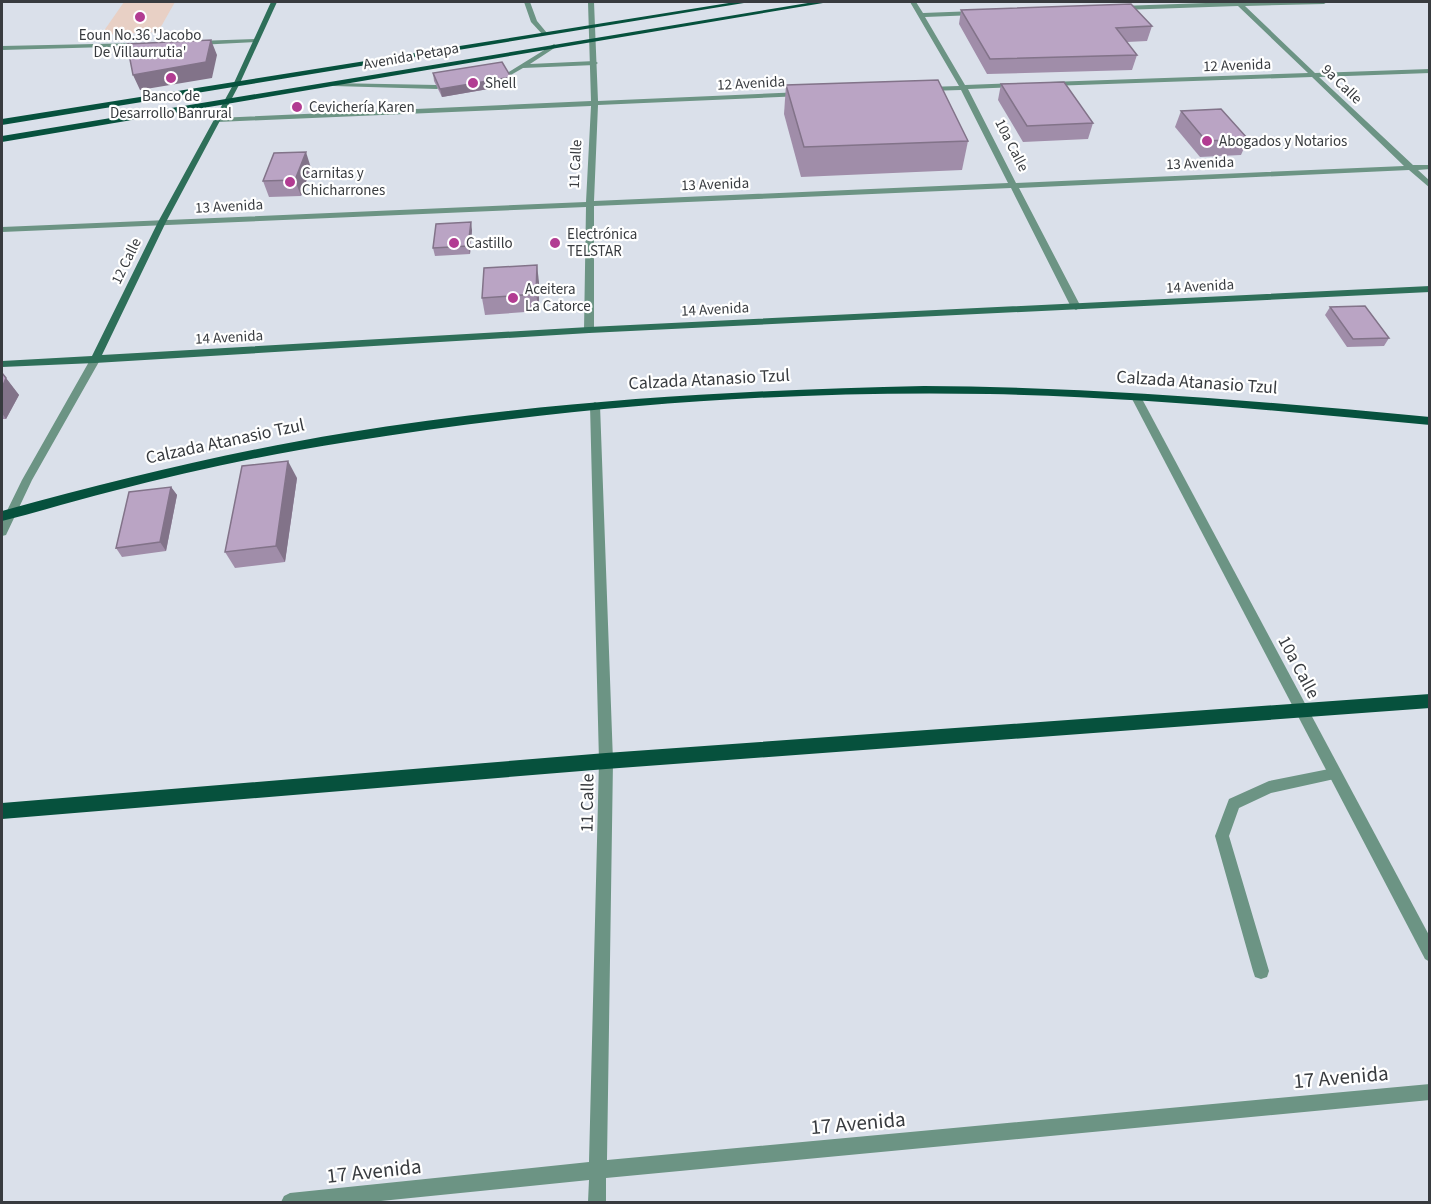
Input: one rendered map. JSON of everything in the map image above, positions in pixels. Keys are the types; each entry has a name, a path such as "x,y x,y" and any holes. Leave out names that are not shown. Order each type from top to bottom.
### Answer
{"main road":[{"name":"12 Calle","path":"95,360 162,222 236,85 274,2"},
{"name":"Avenida Petapa","path":"2,122 746,2"},
{"name":"Avenida Petapa","path":"2,139 825,2"},
{"name":"14 Avenida","path":"2,364 589,330 1430,289"},
{"name":"Calzada Atanasio Tzul","path":"6,514 181,468 315,442 453,421 596,405 819,392 915,390 1136,397 1430,421"},
{"path":"2,812 606,761 1430,701"}],"street":[{"path":"527,2 534,22 545,34"},
{"name":"11 Calle","path":"589,330 590,203 595,104 591,2"},
{"name":"10a Calle","path":"913,2 963,87 1076,307"},
{"path":"1110,9 1238,3 1324,2"},
{"name":"9a Calle","path":"1238,3 1430,186"},
{"path":"921,15 980,13"},
{"path":"188,43 255,41"},
{"path":"2,48 154,44"},
{"path":"507,75 554,46"},
{"path":"522,66 595,63"},
{"name":"12 Avenida","path":"1045,84 1430,71"},
{"path":"334,84 437,87"},
{"path":"915,89 1021,85"},
{"name":"12 Avenida","path":"218,120 809,94"},
{"name":"13 Avenida","path":"2,230 1430,166"},
{"name":"12 Calle","path":"2,532 6,514 95,360"},
{"name":"10a Calle","path":"1136,397 1430,954"},
{"name":"11 Calle","path":"596,405 606,761 597,1203"},
{"path":"1261,971 1222,836 1234,804 1269,787 1334,774"},
{"name":"17 Avenida","path":"290,1203 597,1170 1430,1092"}],"shaded area":[{"name":"Eoun No.36 'Jacobo De Villaurrutia'","path":"124,2 175,2 158,32 101,35"}],"building":[{"path":"1131,4 1152,26 1116,28 1137,55 990,59 961,10"},
{"path":"211,40 206,62 133,75 127,44"},
{"path":"502,62 511,77 440,89 433,73"},
{"path":"938,80 968,141 804,147 786,85"},
{"path":"1064,82 1093,123 1027,126 1001,84"},
{"path":"1221,109 1248,139 1206,141 1181,111"},
{"path":"306,152 295,180 263,181 274,153"},
{"name":"Castillo","path":"471,222 468,246 433,248 436,224"},
{"path":"537,265 536,294 482,298 484,268"},
{"path":"1365,306 1389,338 1353,339 1330,307"},
{"path":"2,373 6,378 2,388"},
{"path":"288,461 276,546 225,552 242,466"},
{"path":"171,487 160,542 116,548 129,492"}],"place":[{"name":"Eoun No.36 'Jacobo De Villaurrutia'","path":"140,17"},
{"name":"Banco de Desarrollo Banrural","path":"171,78"},
{"name":"Shell","path":"473,83"},
{"name":"Cevichería Karen","path":"297,107"},
{"name":"Abogados y Notarios","path":"1207,141"},
{"name":"Carnitas y Chicharrones","path":"290,182"},
{"name":"Castillo","path":"454,243"},
{"name":"Electrónica TELSTAR","path":"555,243"},
{"name":"Aceitera La Catorce","path":"513,298"}]}
